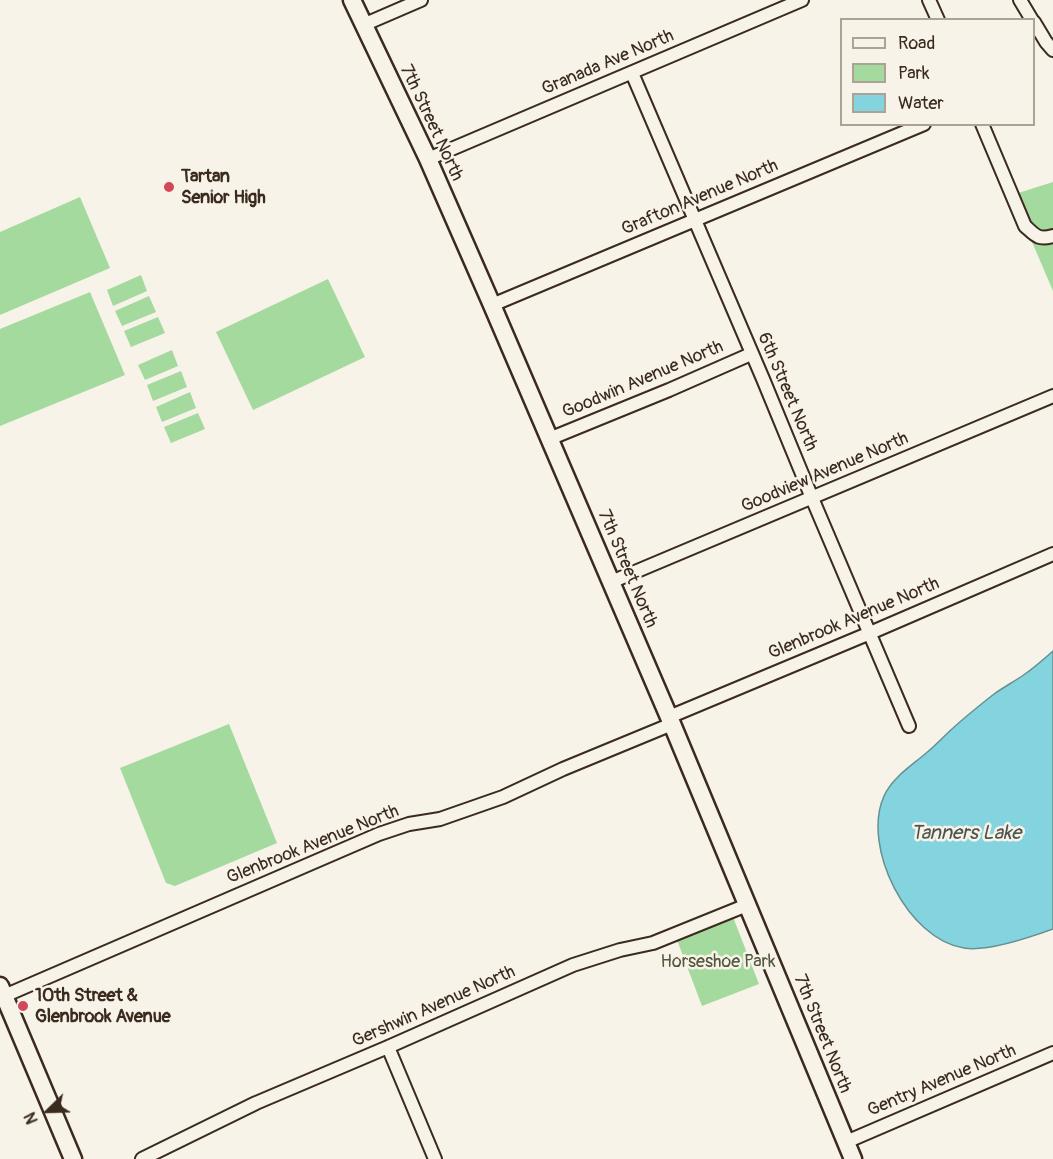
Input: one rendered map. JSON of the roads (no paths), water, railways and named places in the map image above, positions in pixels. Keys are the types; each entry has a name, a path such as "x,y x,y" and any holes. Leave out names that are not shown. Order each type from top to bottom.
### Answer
{"street":[{"name":"7th Street North","path":"352,0 428,159 492,305 670,721 853,1159"},
{"path":"363,25 421,0"},
{"name":"Granada Ave North","path":"428,159 802,0"},
{"path":"929,0 937,18"},
{"path":"1020,0 1031,18"},
{"path":"1035,24 1053,50"},
{"name":"6th Street North","path":"632,73 909,726"},
{"name":"Grafton Avenue North","path":"492,305 919,126"},
{"path":"983,126 1025,226 1037,237 1053,236"},
{"name":"Goodwin Avenue North","path":"549,439 751,354"},
{"name":"Goodview Avenue North","path":"611,582 1053,396"},
{"name":"Glenbrook Avenue North","path":"2,991 379,834 409,824 440,819 503,797 670,721 1053,554"},
{"name":"Gershwin Avenue North","path":"142,1159 256,1103 573,965 620,950 652,943 747,905"},
{"path":"2,991 73,1159"},
{"path":"388,1047 435,1159"},
{"name":"Gentry Avenue North","path":"846,1142 1053,1053"}],"water":[{"name":"Tanners Lake","path":"1053,651 1053,929 1008,943 984,948 964,948 944,941 925,928 908,910 894,888 884,864 879,840 879,817 884,796 897,778 962,720"}],"place":[{"name":"Tartan Senior High","path":"169,187"},
{"name":"10th Street & Glenbrook Avenue","path":"23,1006"}],"park label":[{"name":"Horseshoe Park","path":"718,962"}]}
